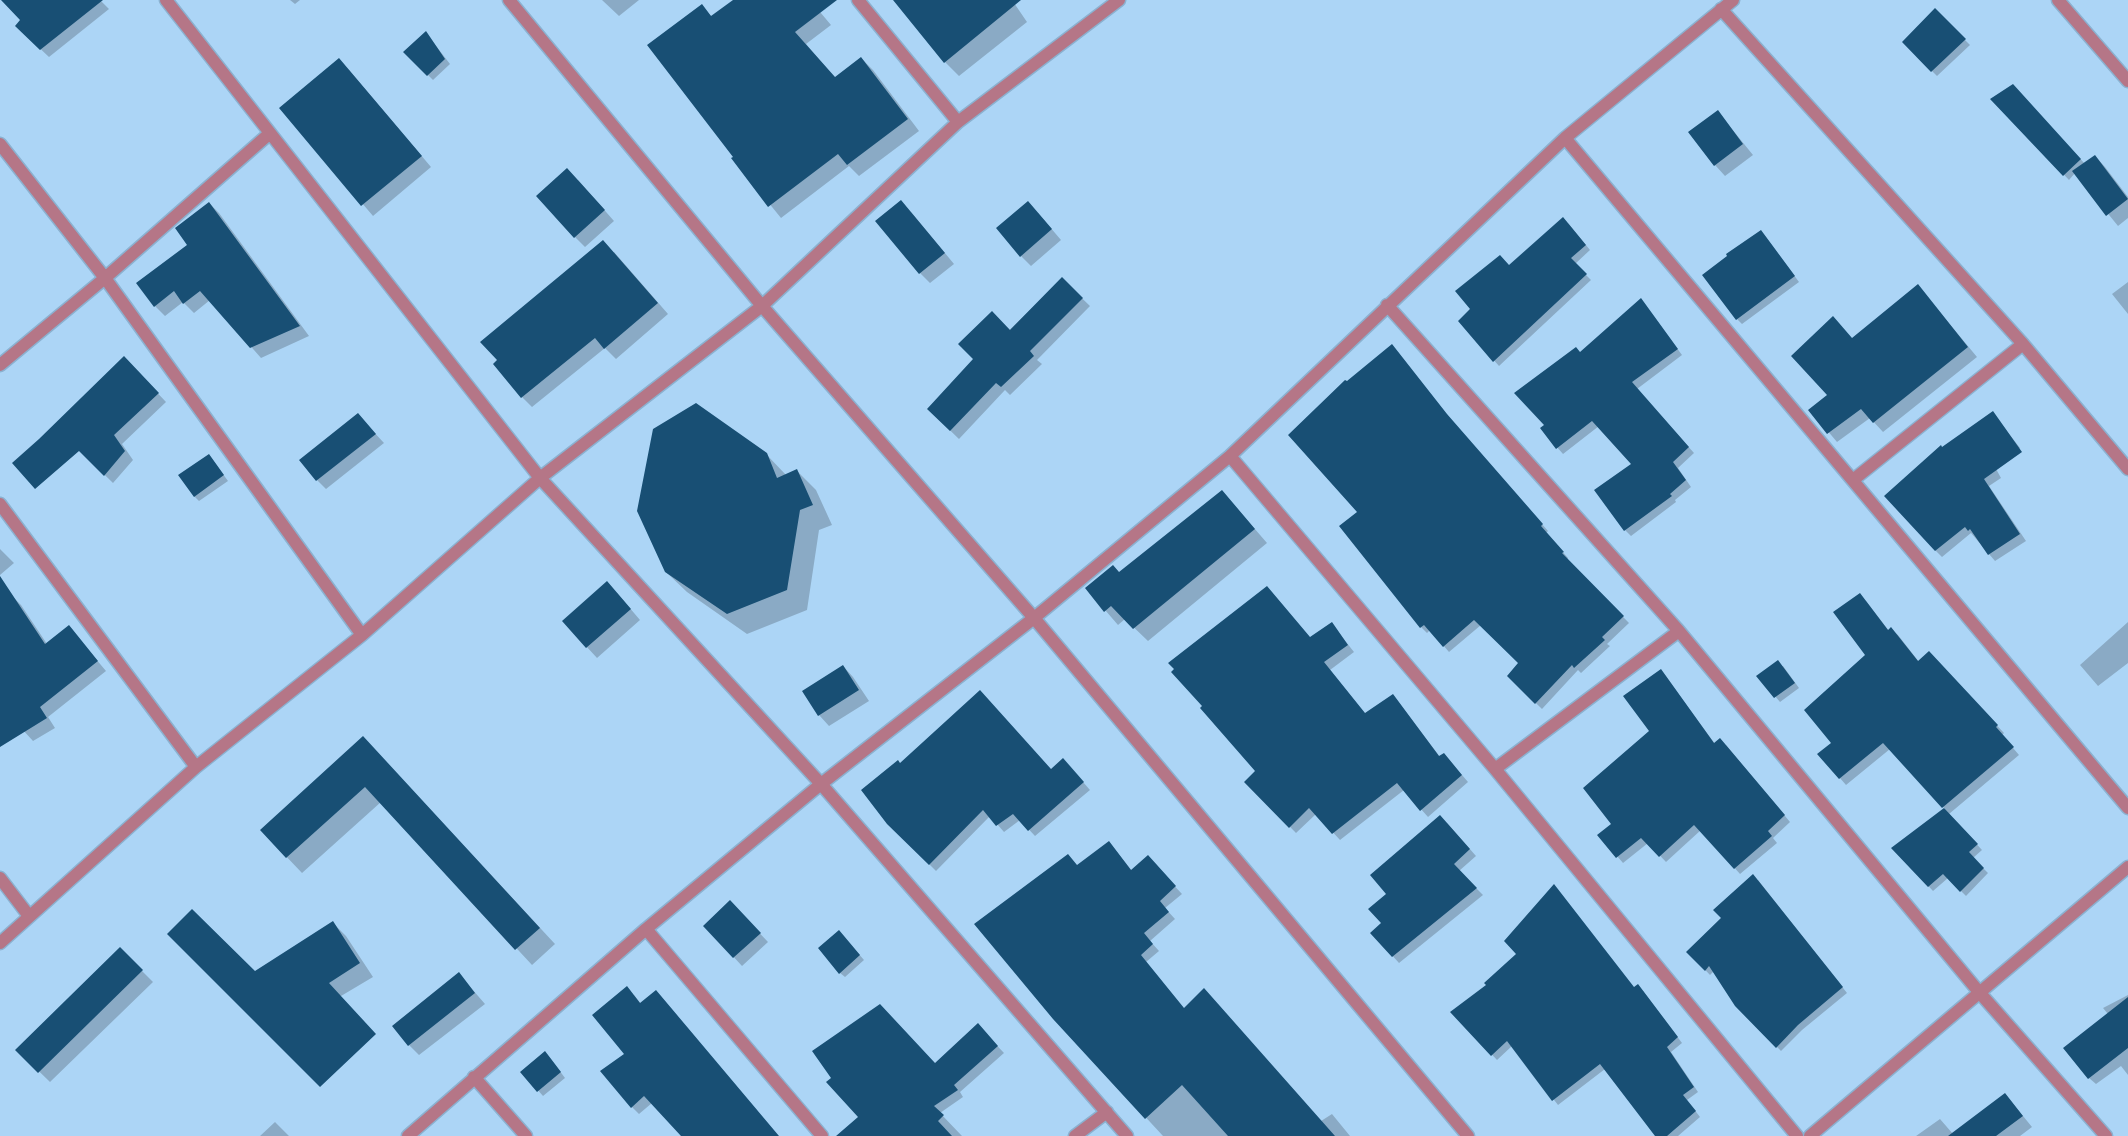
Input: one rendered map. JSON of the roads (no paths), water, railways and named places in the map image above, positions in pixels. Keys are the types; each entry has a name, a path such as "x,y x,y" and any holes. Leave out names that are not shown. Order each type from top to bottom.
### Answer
{"street":[{"path":"166,0 540,478 821,784 1127,1136"},
{"path":"509,0 762,306 1034,618 1468,1136"},
{"path":"858,0 958,122"},
{"path":"0,943 196,767 362,635 540,478 762,306 958,122 1119,0"},
{"path":"408,1136 646,929 821,784 1034,618 1230,456 1565,138 1733,0"},
{"path":"2058,0 2128,81"},
{"path":"1721,9 2023,344 2128,469"},
{"path":"0,365 105,278 269,134"},
{"path":"1565,138 2128,808"},
{"path":"0,144 105,278 362,635"},
{"path":"1387,305 1679,632 1979,992 2106,1136"},
{"path":"1853,480 2023,344"},
{"path":"1230,456 1495,769 1797,1136"},
{"path":"0,504 196,767"},
{"path":"1495,769 1679,632"},
{"path":"1810,1136 2128,867"},
{"path":"0,878 29,916"},
{"path":"646,929 822,1136"},
{"path":"474,1077 526,1136"},
{"path":"1075,1136 1106,1112"}]}
